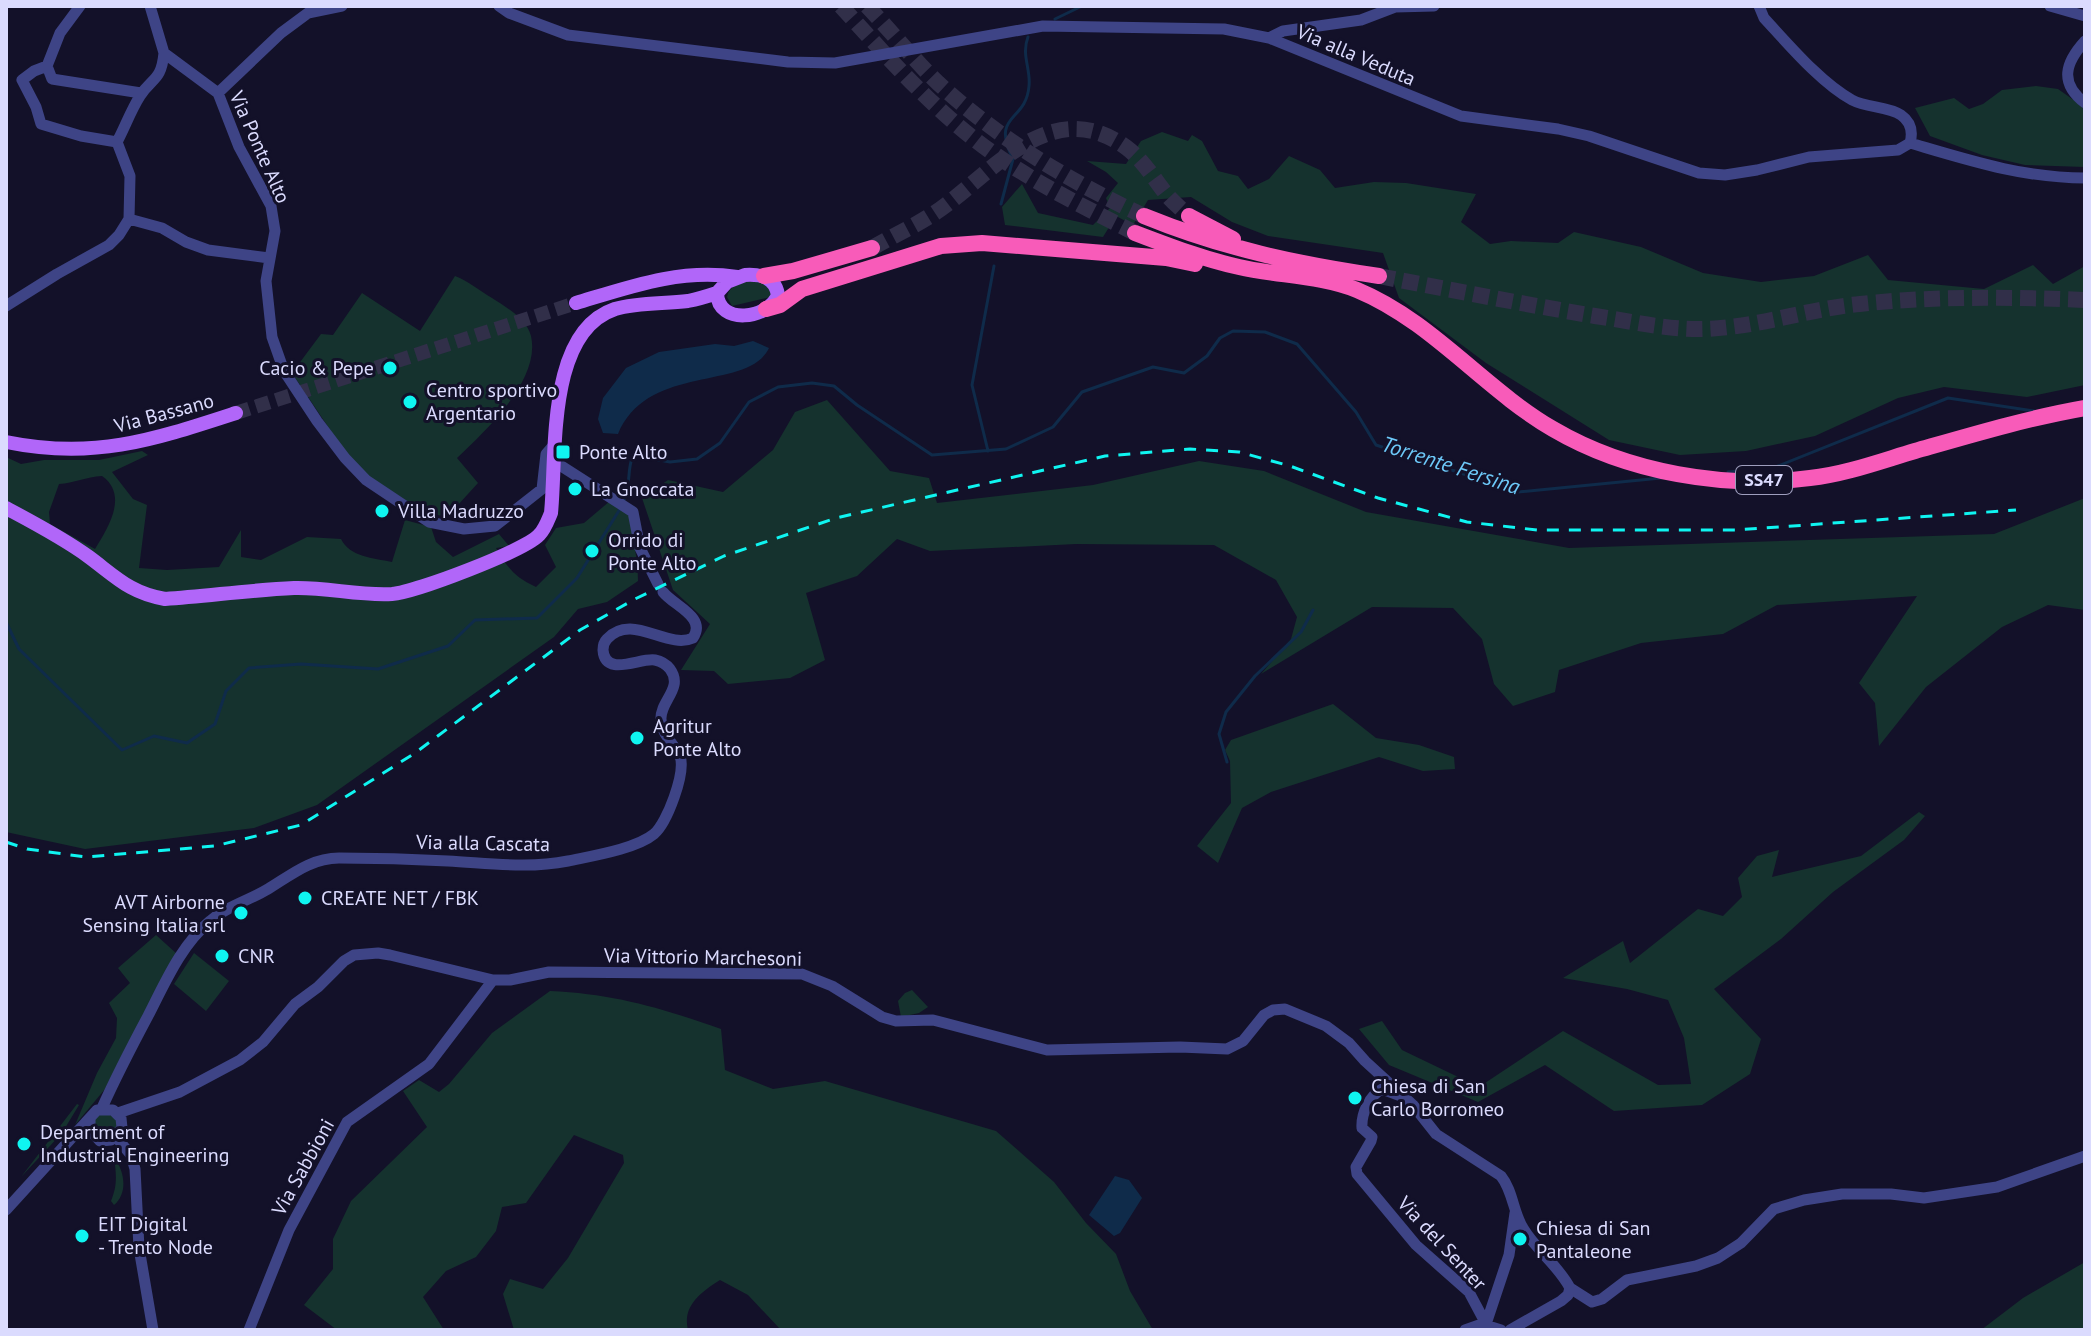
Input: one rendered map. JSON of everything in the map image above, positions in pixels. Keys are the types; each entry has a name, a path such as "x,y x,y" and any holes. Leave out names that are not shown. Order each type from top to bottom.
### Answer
{"highway":[{"path":"1144,216 1198,237 1246,250 1297,263 1379,276"},
{"path":"1189,216 1239,241 1246,250"},
{"name":"SS47","path":"1135,233 1240,268 1338,283 1358,290 1419,325 1509,399 1551,428 1612,455 1681,474 1744,481 1811,478 2085,408"},
{"path":"766,309 780,305 802,289 941,246 982,243 1166,258 1222,269 1240,268"},
{"path":"764,276 793,271 872,248"}],"main road":[{"path":"576,303 643,283 712,273 737,277 764,276 774,283 778,295 766,309 739,316 691,301"},
{"path":"682,276 713,284 723,310"},
{"path":"6,508 88,557 132,590 152,597 165,599 318,588 361,594 392,594 425,587 532,541 539,534 551,513 563,372 583,332 597,317 615,309 691,301 718,292 737,277"},
{"name":"Via Bassano","path":"6,442 54,449 109,448 157,438 236,413"}],"street":[{"path":"80,6 60,33 47,66 52,79 141,93"},
{"path":"6,306 109,245 129,219 130,176 117,142 141,93 156,81 163,65 164,53 150,6"},
{"path":"218,93 281,33 308,13 342,6"},
{"name":"Via alla Veduta","path":"499,6 568,35 788,62 835,63 1059,25 1224,29 1269,38 1461,116 1589,136 1699,173 1725,175 1809,157 1898,150 1910,143"},
{"path":"1269,38 1283,31 1361,20 1395,7 1434,6"},
{"path":"1759,6 1764,18 1840,93 1856,103 1900,114 1912,131 1910,143 1999,170 2085,178"},
{"path":"2050,6 2085,16"},
{"path":"2085,41 2072,56 2067,76 2072,93 2085,103"},
{"name":"Via Ponte Alto","path":"164,53 218,93 239,147 271,206 275,231 266,281 269,323 284,371 345,458 366,480 429,522 464,529 490,527 542,489 546,454 552,447 556,455"},
{"path":"47,66 22,80 41,124 81,136 117,142"},
{"path":"129,219 162,228 208,250 269,258"},
{"name":"Via alla Cascata","path":"102,1108 171,972 204,927 222,913 262,893 309,863 337,858 550,865 621,847 654,834 668,814 681,769 680,757 661,722 663,709 674,688 674,677 660,661 650,659 620,666 609,662 603,651 606,640 611,636 632,630 679,641 693,638 698,630 697,622 658,583 640,548 635,516 629,508 556,455"},
{"name":"Via Vittorio Marchesoni","path":"118,1113 180,1092 240,1060 263,1042 295,1004 354,955 390,955 493,980 510,980 549,972 802,974 832,986 882,1017 896,1021 933,1020 1047,1050 1227,1049 1243,1041 1264,1015 1285,1009 1338,1034 1406,1097 1436,1134 1501,1176 1507,1183 1515,1213 1524,1231 1565,1277 1570,1288"},
{"name":"Via Sabbioni","path":"249,1330 289,1230 347,1122 429,1064 493,980"},
{"name":"Via del Senter","path":"1406,1097 1382,1089 1376,1093 1361,1117 1362,1128 1372,1137 1356,1167 1357,1174 1416,1245 1469,1292 1486,1324"},
{"path":"6,1210 72,1137 102,1108 118,1113 122,1123 116,1137 106,1141 72,1137"},
{"path":"90,1118 90,1130 96,1138"},
{"path":"116,1137 126,1146 135,1169 139,1248 153,1330"},
{"path":"1510,1330 1561,1301 1570,1288 1592,1302 1602,1299 1627,1280 1696,1266 1718,1258 1741,1243 1774,1209 1804,1200 1854,1194 1924,1198 1968,1192 1997,1187 2085,1156"},
{"name":"Via Vittorio Marchesoni","path":"1486,1324 1509,1255 1515,1213"},
{"path":"1469,1328 1486,1324 1501,1330"}],"green space":[{"path":"2036,86 2058,89 2085,108 2085,167 2025,165 1982,155 1930,136 1915,108 1954,98 1969,109 1983,104 2002,90"},
{"path":"1162,132 1188,141 1192,135 1202,141 1218,171 1238,176 1248,189 1269,179 1289,156 1320,170 1335,188 1374,182 1406,183 1476,194 1461,222 1490,244 1511,241 1558,243 1574,232 1641,247 1703,273 1761,282 1814,276 1868,255 1888,280 1984,289 2033,265 2053,284 2085,266 2085,385 2027,397 1944,387 1898,398 1815,436 1746,451 1680,455 1609,440 1486,363 1399,298 1383,253 1268,236 1232,222 1191,197 1148,200 1133,225 1116,216 1103,237 1005,225 1002,207 1022,184 1038,213 1093,225 1110,208 1106,198 1118,183 1087,161 1126,164 1141,141"},
{"name":"Centro sportivo Argentario","path":"455,276 521,319 531,336 532,353 528,370 509,403 457,458 478,483 447,517 424,512 371,478 349,458 292,373 321,334 333,335 362,293 420,331"},
{"path":"748,279 772,286 771,297 732,306 727,297 730,290"},
{"path":"827,400 890,471 929,478 937,503 1093,485 1199,461 1264,471 1366,512 1569,548 1994,534 2085,498 2085,610 2048,605 2002,627 1926,687 1879,746 1875,703 1859,683 1917,596 1777,605 1723,634 1641,643 1559,670 1555,692 1513,706 1494,684 1482,639 1453,608 1372,607 1261,674 1291,639 1297,617 1276,580 1214,545 1076,544 930,551 897,539 857,576 806,593 825,660 790,678 728,684 714,671 681,670 710,624 673,590 642,498 668,480 723,492 773,450 795,412"},
{"path":"142,451 148,455 112,472 133,499 147,505 139,568 219,567 241,530 241,557 261,560 307,537 341,539 356,553 392,562 405,520 431,527 436,542 453,557 499,534 509,546 496,548 504,561 517,576 536,587 556,567 545,545 556,528 584,523 610,501 630,514 638,581 607,602 578,609 554,637 317,805 254,828 85,849 6,832 6,457 21,464 44,460 99,460","holes":["102,476 114,492 114,512 95,549 50,524 49,512 59,484"]},
{"path":"1333,704 1376,738 1419,745 1454,757 1455,769 1423,771 1379,757 1271,792 1242,808 1218,863 1197,846 1231,803 1230,761 1225,750 1231,740"},
{"path":"1919,812 1925,816 1904,840 1833,892 1781,939 1714,989 1761,1039 1750,1074 1702,1105 1614,1111 1545,1065 1478,1102 1389,1065 1359,1029 1382,1021 1402,1050 1479,1087 1563,1031 1658,1085 1691,1084 1684,1038 1668,1000 1563,978 1623,941 1630,963 1698,909 1723,916 1742,897 1738,878 1757,856 1779,850 1772,877 1861,856"},
{"path":"156,935 177,954 105,1089 75,1125 116,1038 117,1018 109,1003 130,983 118,968"},
{"path":"194,953 229,981 206,1011 174,984"},
{"path":"912,990 928,1007 919,1013 901,1017 898,1001"},
{"path":"550,991 637,1003 721,1029 725,1070 773,1089 825,1081 996,1131 1054,1182 1086,1223 1116,1254 1130,1291 1153,1330 781,1330 748,1295 720,1280 690,1307 688,1330 514,1330 503,1294 510,1279 543,1289 568,1258 624,1163 623,1155 574,1135 526,1203 502,1207 496,1231 476,1257 446,1271 423,1297 444,1330 337,1330 304,1305 333,1269 333,1239 351,1201 427,1127 403,1091 419,1080 439,1092 492,1033"},
{"path":"77,1104 62,1133 21,1177"},
{"path":"106,1112 116,1119 117,1127 113,1134 102,1136 95,1132 95,1117"},
{"path":"114,1157 121,1169 123,1188 114,1205 111,1201 116,1184"},
{"path":"2085,1262 2085,1330 1981,1330 2023,1298"}],"water":[{"path":"753,341 769,348 758,361 741,370 673,387 651,396 632,411 618,434 603,433 598,419 603,398 626,368 659,352 715,344 734,346"},
{"path":"1115,1176 1129,1180 1142,1198 1120,1233 1114,1236 1089,1215"}],"waterway":[{"path":"1055,19 1082,6"},
{"path":"1001,204 1013,159 1005,133 1007,125 1027,98 1029,86 1025,50 1028,37"},
{"path":"988,451 972,385 994,266"},
{"name":"Torrente Fersina","path":"623,502 633,455 670,462 697,459 720,443 749,402 778,387 812,383 834,386 932,455 1006,449 1053,427 1082,392 1153,367 1184,373 1207,356 1220,338 1233,331 1265,332 1297,344 1356,412 1376,445 1518,492 1661,478"},
{"name":"Torrente Fersina","path":"1728,472 1773,468 1948,398 2034,411"},
{"name":"Torrente Fersina","path":"6,622 19,649 122,750 154,736 187,743 215,724 226,691 249,668 301,664 378,669 448,646 475,620 537,618 577,578 620,509"},
{"path":"1227,762 1219,734 1226,712 1255,676 1301,632 1313,610"}],"tunnel":[{"path":"841,6 919,89 983,146 1037,181 1135,233"},
{"path":"867,6 938,83 986,123 1062,174 1144,216"},
{"path":"872,248 937,211 1029,142 1052,132 1076,129 1101,134 1127,148 1144,164 1169,198 1189,216"},
{"path":"1379,276 1685,329 1739,326 1888,301 1972,298 2085,300"},
{"path":"236,413 576,303"}],"railway":[{"path":"6,842 27,849 86,857 215,846 301,825 415,753 580,630 635,599 724,556 836,518 1105,456 1190,449 1239,452 1290,466 1378,498 1467,522 1537,530 1736,530 2016,510"}],"place":[{"name":"Cacio & Pepe","path":"390,368"},
{"name":"Centro sportivo Argentario","path":"410,402"},
{"name":"Ponte Alto","path":"563,452"},
{"name":"La Gnoccata","path":"575,489"},
{"name":"Villa Madruzzo","path":"382,511"},
{"name":"Orrido di Ponte Alto","path":"592,551"},
{"name":"Agritur Ponte Alto","path":"637,738"},
{"name":"CREATE NET / FBK","path":"305,898"},
{"name":"AVT Airborne Sensing Italia srl","path":"241,913"},
{"name":"CNR","path":"222,956"},
{"name":"Chiesa di San Carlo Borromeo","path":"1355,1098"},
{"name":"Department of Industrial Engineering","path":"24,1144"},
{"name":"EIT Digital - Trento Node","path":"82,1236"},
{"name":"Chiesa di San Pantaleone","path":"1520,1239"}]}
